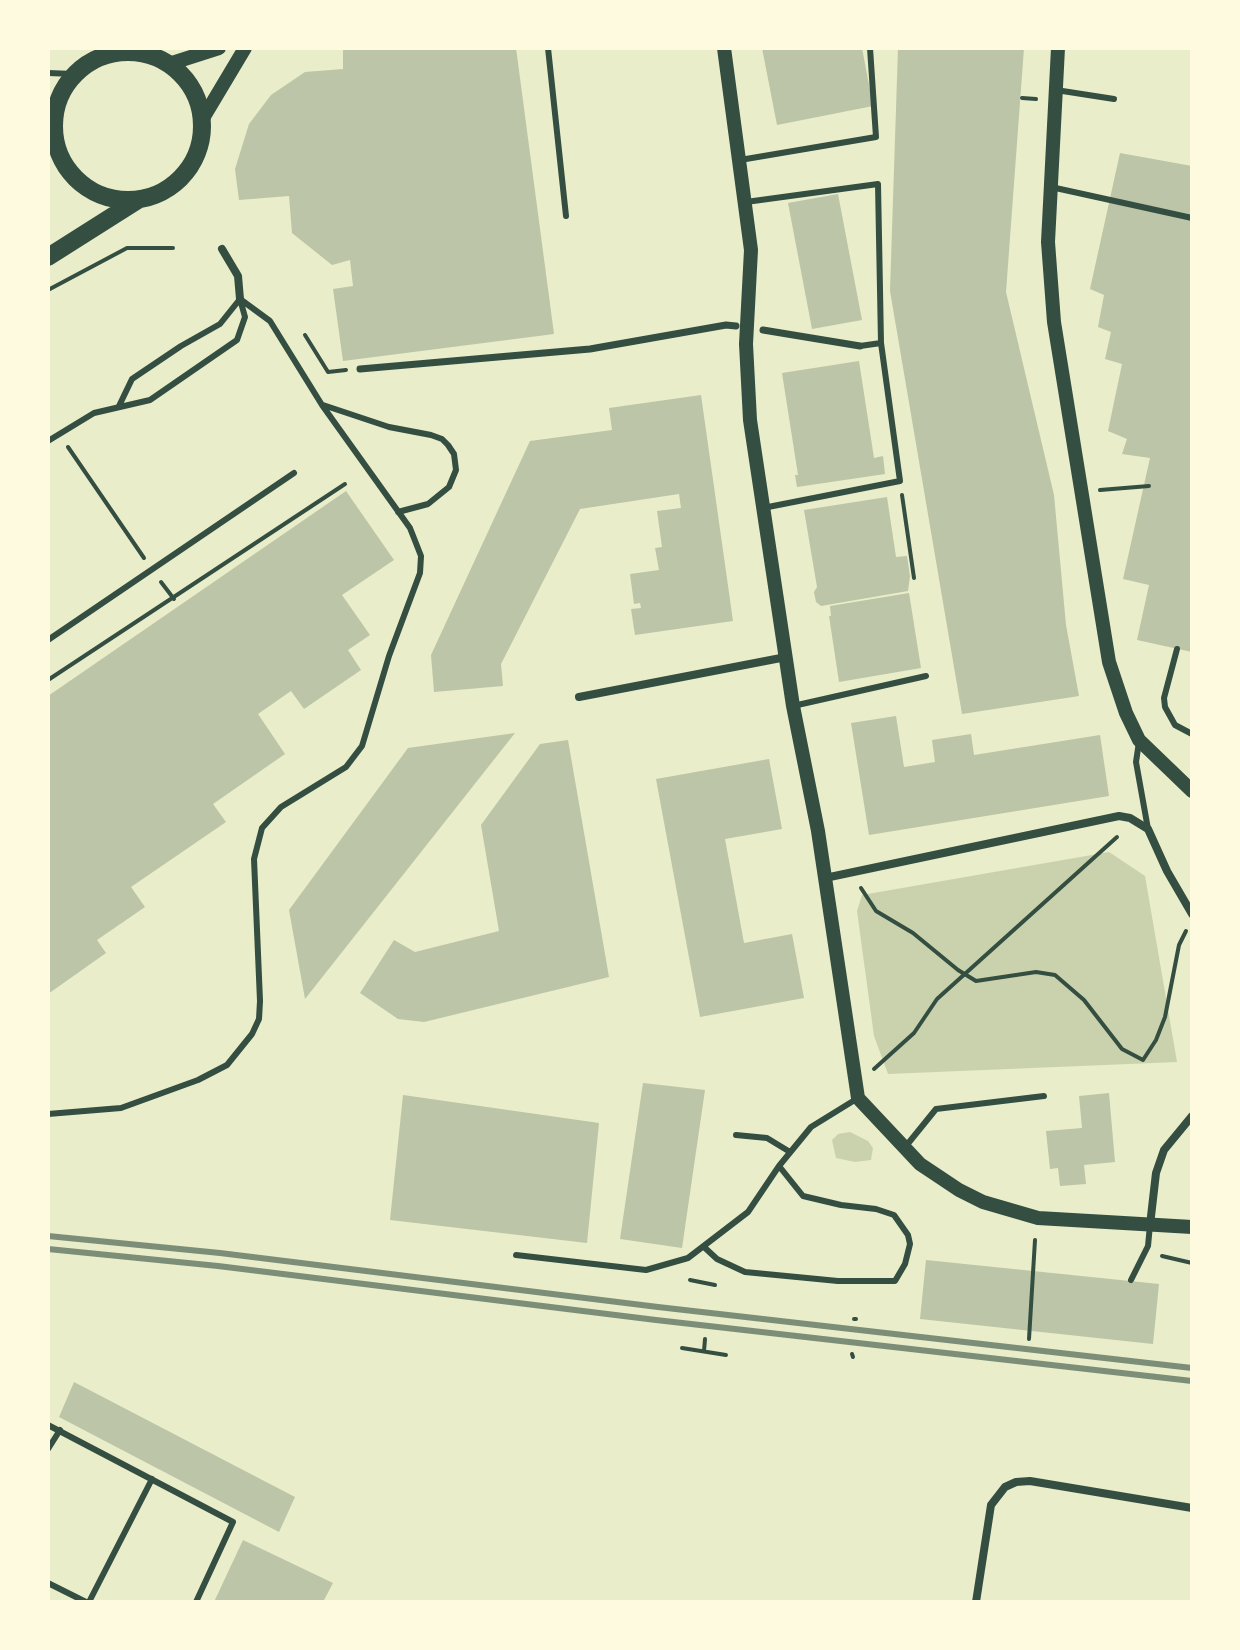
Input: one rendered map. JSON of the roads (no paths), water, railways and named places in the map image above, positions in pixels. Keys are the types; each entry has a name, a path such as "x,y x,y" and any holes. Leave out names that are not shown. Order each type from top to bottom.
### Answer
{"main road":[{"path":"48,174 55,147 53,120 56,105 85,48"},
{"path":"48,257 140,199 168,188 189,167 201,141 202,120 193,91 164,58 119,52 103,55 74,74"},
{"path":"55,147 69,172 90,190 116,199 140,199"}],"street":[{"path":"164,58 219,48"},
{"path":"202,120 245,48"},
{"path":"724,48 751,250 746,344 748,401 793,706 825,878 858,1098 920,1164 959,1190 998,1207 1038,1218 1192,1227"},
{"path":"1058,48 1048,242 1054,322 1109,662 1126,713 1139,740 1192,791"},
{"path":"222,249 238,276 240,299"},
{"path":"360,369 590,349 726,325 736,326"},
{"path":"763,330 860,346"},
{"path":"579,697 786,657"},
{"path":"825,878 1119,816 1139,822 1148,829 1167,871 1192,914"},
{"path":"1150,1225 1156,1173 1164,1150 1192,1116"},
{"path":"976,1602 991,1505 1005,1487 1016,1482 1030,1481 1192,1508"}],"lane":[{"path":"548,48 566,216"},
{"path":"740,160 876,137 870,48"},
{"path":"48,73 74,74"},
{"path":"1056,90 1114,99"},
{"path":"746,202 878,184 881,343 900,481 762,508"},
{"path":"1051,187 1192,218"},
{"path":"48,1114 121,1108 198,1080 227,1065 252,1034 259,1019 260,1001 254,884 258,841 269,817 346,767 362,746 389,656 420,573 421,556 417,540 322,405 270,321 240,299"},
{"path":"119,406 132,379 220,324 240,299"},
{"path":"48,441 94,413 150,400 237,340 245,317 240,299"},
{"path":"860,346 881,343"},
{"path":"322,405 389,427 431,435 448,445 455,462 454,478 449,487 428,504 398,512"},
{"path":"48,640 294,473"},
{"path":"1177,649 1164,698 1165,707 1175,725 1192,734"},
{"path":"793,706 926,676"},
{"path":"1139,740 1136,762 1148,829"},
{"path":"904,1149 936,1109 1044,1096"},
{"path":"516,1255 646,1270 688,1258 748,1212 779,1166 811,1127 858,1098"},
{"path":"736,1135 767,1138 790,1152"},
{"path":"704,1247 717,1259 745,1272 838,1281 895,1281 905,1264 910,1244 908,1235 894,1215 803,1196 779,1166"},
{"path":"1131,1280 1148,1246 1150,1225"},
{"path":"48,1425 233,1522 196,1602"},
{"path":"48,1449 60,1430"},
{"path":"48,1583 88,1602 152,1479"}],"railway":[{"path":"48,1236 220,1253 1192,1368"},
{"path":"48,1249 218,1266 1192,1381"}]}
